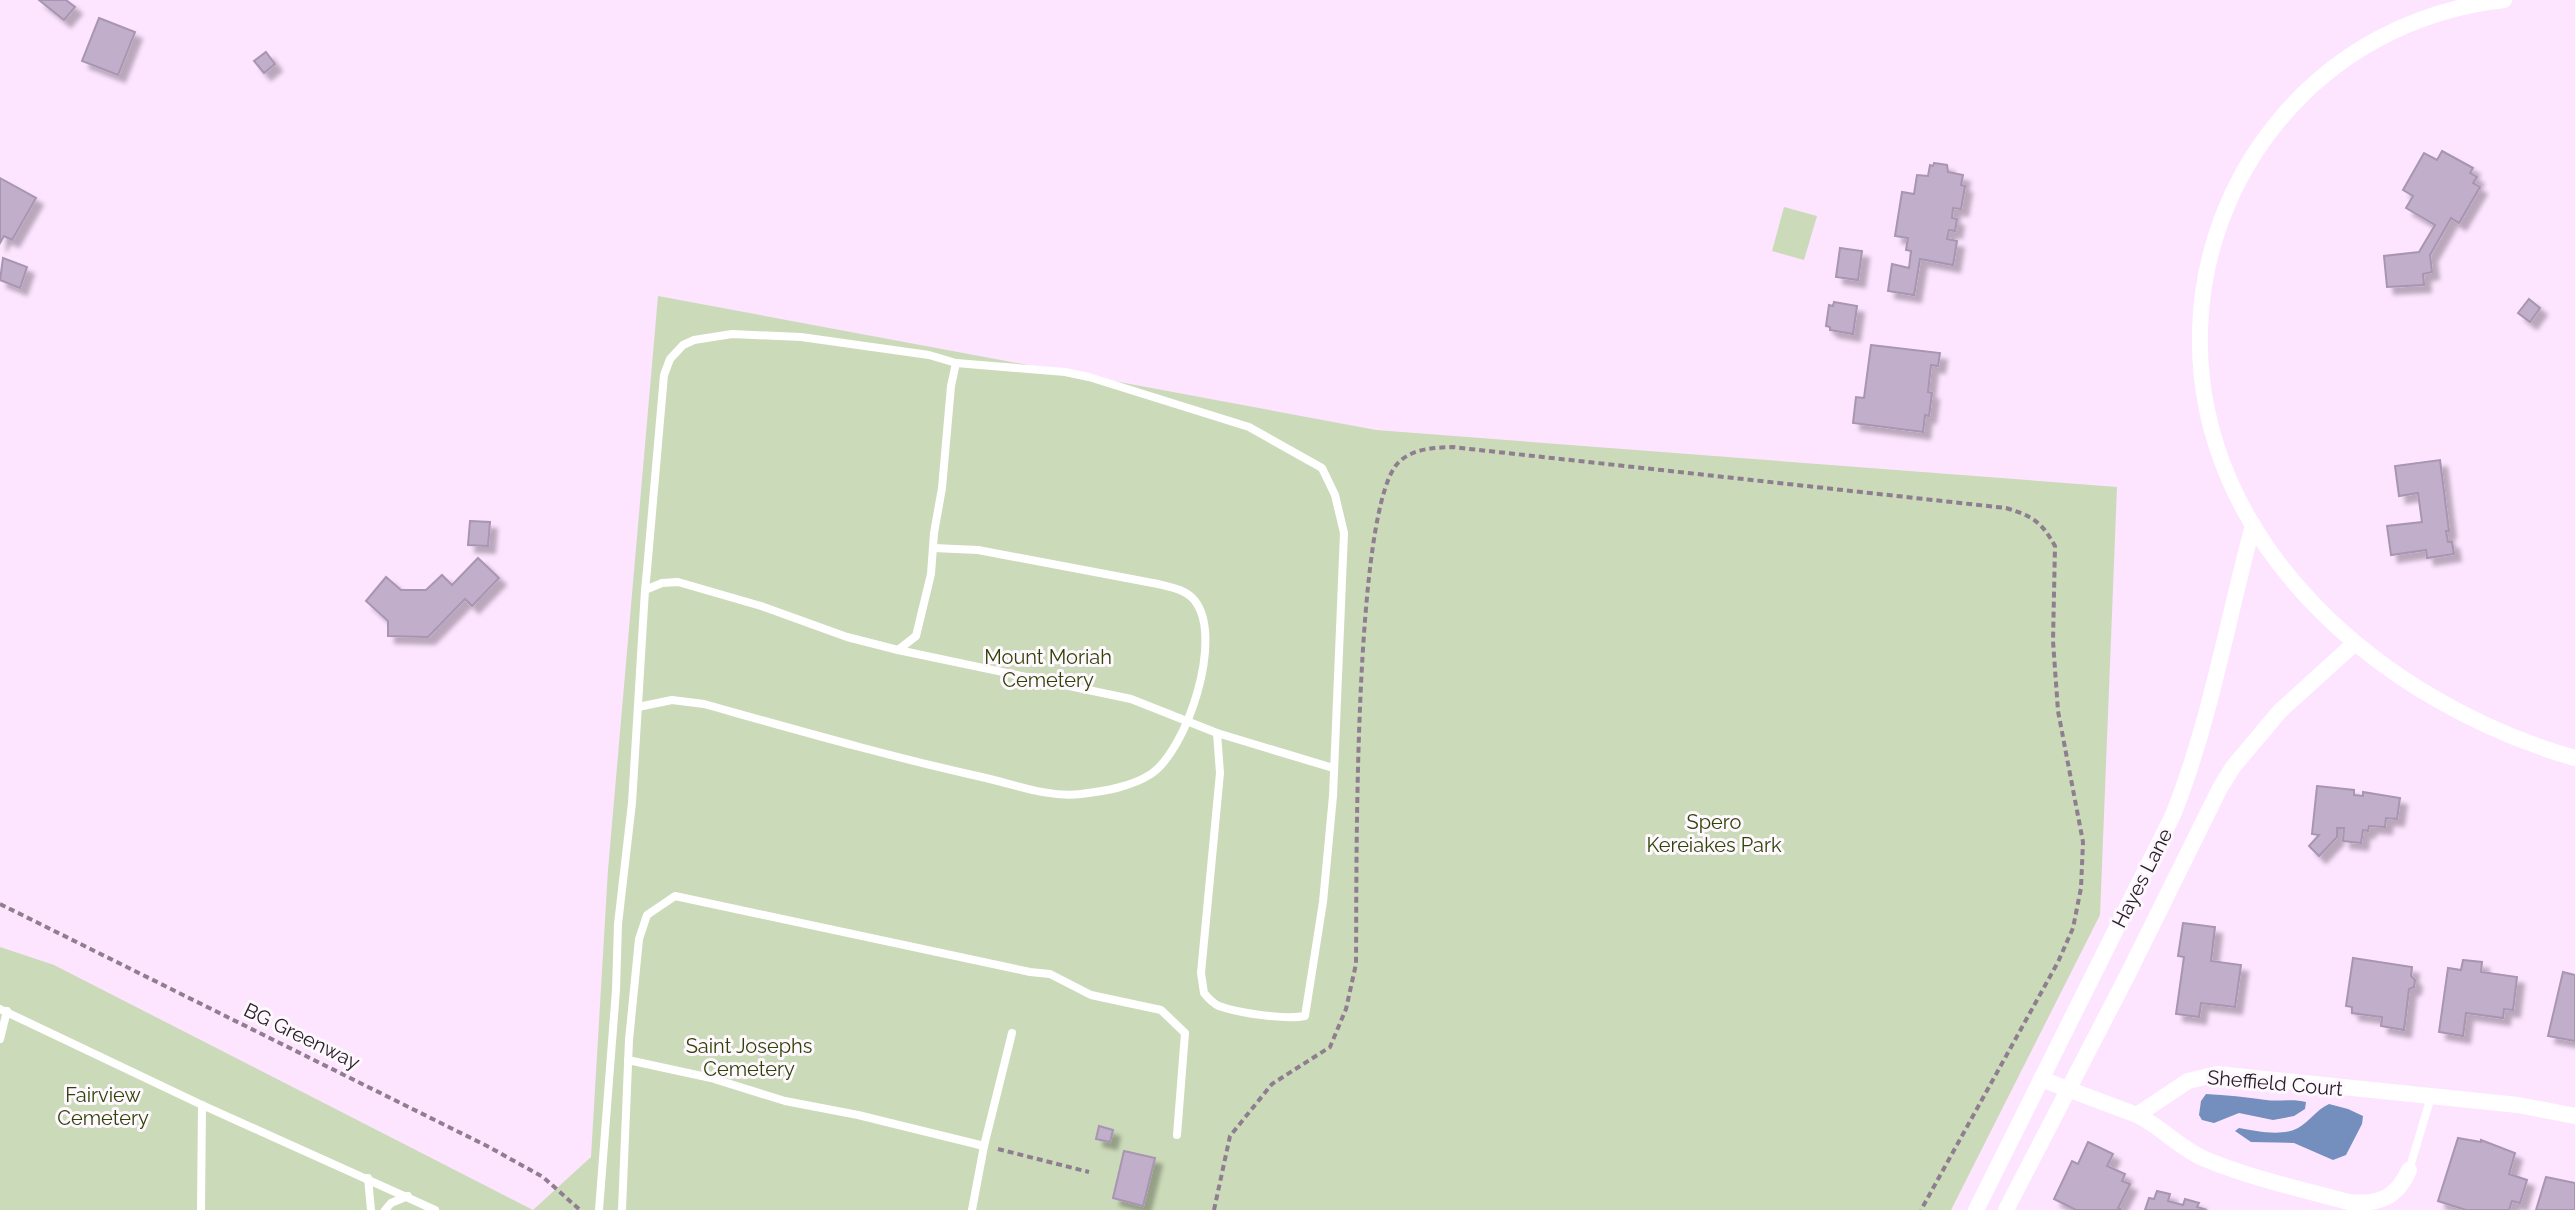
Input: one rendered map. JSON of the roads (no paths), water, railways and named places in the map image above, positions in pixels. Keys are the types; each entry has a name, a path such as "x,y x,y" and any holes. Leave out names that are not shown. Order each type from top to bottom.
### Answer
{"street":[{"path":"2504,0 2439,11 2374,40 2308,89 2287,111 2250,160 2221,218 2207,269 2201,307 2199,349 2202,382 2215,444 2239,502 2300,591 2329,622 2408,682 2455,710 2514,737 2575,758"},
{"name":"Hayes Lane","path":"1976,1210 2183,791 2209,705 2253,525"},
{"name":"Hayes Lane","path":"2006,1210 2220,788 2233,767 2280,711 2355,643"},
{"name":"Sheffield Court","path":"2137,1115 2188,1081 2217,1074 2518,1105 2575,1116"},
{"path":"2041,1079 2137,1115 2154,1124 2187,1151 2204,1159 2349,1202 2373,1203 2388,1198 2400,1188 2409,1170"}],"lane":[{"path":"599,1210 618,924 632,803 645,590 664,375 670,359 679,348 694,340 713,336 765,334 929,355 956,363 1065,372 1249,427 1322,468 1335,495 1344,533 1323,902 1305,1016 1296,1018 1256,1013 1218,1005 1204,993 1201,973 1220,773 1217,733"},
{"path":"898,650 916,636 931,574 956,363"},
{"path":"638,707 672,700 693,701 964,774 1042,791 1077,795 1110,789 1152,773 1171,753 1188,720 1200,677 1205,643 1202,613 1195,601 1185,593 1158,584 978,550 933,548"},
{"path":"645,590 662,583 678,582 761,606 847,637 1111,693 1217,733 1333,768"},
{"path":"622,1210 628,1060 636,962 648,913 670,897 681,896 1050,974 1091,995 1161,1010 1185,1033 1177,1135"},
{"path":"0,1039 3,1010 202,1105 435,1210"},
{"path":"972,1210 984,1146 1012,1033"},
{"path":"628,1060 711,1078 785,1101 858,1115 984,1146"},
{"path":"2409,1170 2431,1097"},
{"path":"201,1210 202,1105"},
{"path":"368,1178 371,1210"},
{"path":"385,1210 391,1203 408,1196"}],"water":[{"path":"2206,1094 2306,1102 2305,1109 2294,1116 2273,1120 2239,1113 2214,1123 2202,1120 2199,1115 2201,1101"},
{"path":"2329,1104 2363,1116 2346,1155 2333,1160 2294,1143 2251,1142 2235,1131 2239,1128 2292,1131"}],"park label":[{"name":"Mount Moriah Cemetery","path":"1048,668"},
{"name":"Spero Kereiakes Park","path":"1714,834"},
{"name":"Saint Josephs Cemetery","path":"749,1058"},
{"name":"Fairview Cemetery","path":"103,1106"}]}
